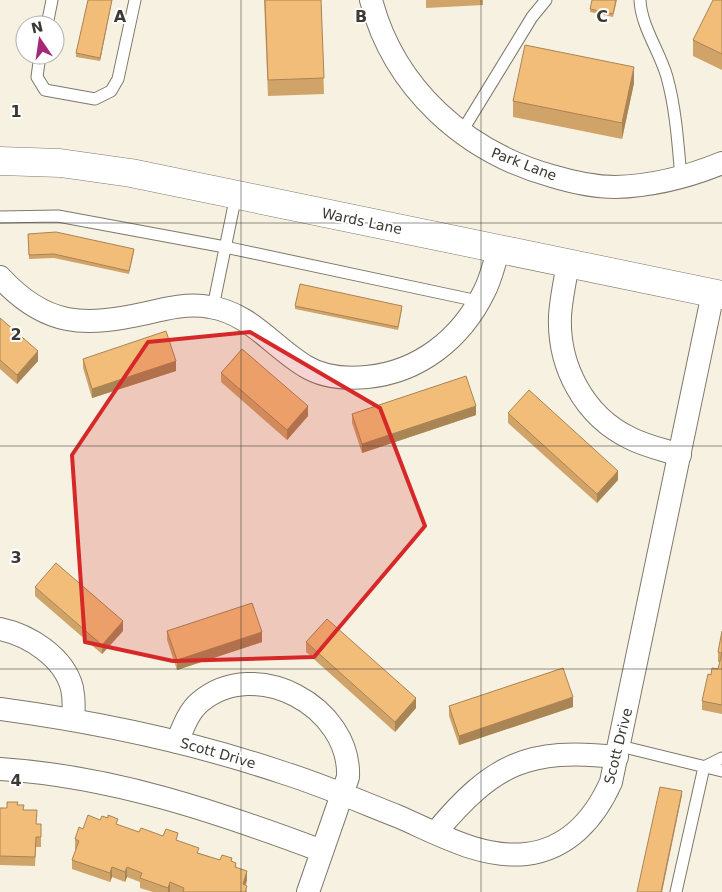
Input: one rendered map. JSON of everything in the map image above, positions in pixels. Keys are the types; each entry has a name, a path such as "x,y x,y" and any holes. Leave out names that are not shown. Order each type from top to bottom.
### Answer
{"street":[{"name":"Park Lane","path":"371,0 382,35 404,73 426,102 461,133 506,160 564,180 613,187 680,178 722,163"},
{"name":"Wards Lane","path":"0,161 81,165 717,294"},
{"path":"0,277 12,290 34,307 54,317 73,321 106,321 169,308 213,307 248,322 313,370 332,376 352,378 394,372 430,356 459,328 484,293 499,249"},
{"path":"568,264 560,317 561,333 570,376 578,390 600,418 614,429 630,439 680,455"},
{"name":"Scott Drive","path":"0,709 73,719 177,742 284,772 343,794 470,847 499,854 528,854 557,844 583,827 595,813 611,782 680,455 717,294"},
{"path":"0,629 32,641 58,663 72,687 73,719"},
{"path":"177,742 191,713 199,703 211,695 242,686 271,687 305,701 321,712 334,728 343,747 348,764 348,777 308,892"},
{"path":"436,832 474,791 498,773 518,762 549,755 619,751"},
{"path":"0,769 70,776 143,792 240,820 322,851"}],"lane":[{"path":"49,15 52,0"},
{"path":"38,65 36,74 39,83 45,90 95,99 108,94 118,79 135,0"},
{"path":"461,133 532,17 546,0"},
{"path":"640,0 642,12 659,52 669,84 674,108 680,178"},
{"path":"213,307 236,195"},
{"path":"0,217 58,216 225,247 478,301"},
{"path":"619,751 722,770"},
{"path":"704,767 722,758"},
{"path":"676,892 704,767"}],"highlighted area":[{"path":"250,332 380,408 425,526 314,657 173,661 85,642 72,455 148,342"}],"building":[{"path":"88,0 112,0 100,58 76,53"},
{"path":"265,0 321,0 324,78 268,80"},
{"path":"592,0 616,0 613,14 590,9"},
{"path":"713,0 722,0 722,54 693,40"},
{"path":"525,45 634,67 622,123 513,101"},
{"path":"56,232 134,249 129,271 54,254 29,255 28,234"},
{"path":"300,284 402,306 398,327 295,306"},
{"path":"0,318 38,351 17,375 0,360"},
{"path":"166,331 176,361 92,389 83,359"},
{"path":"242,349 308,406 287,430 221,373"},
{"path":"466,376 476,406 362,444 352,414"},
{"path":"529,390 618,471 597,494 508,413"},
{"path":"56,563 123,621 102,645 35,587"},
{"path":"252,603 262,632 177,660 167,631"},
{"path":"327,619 416,698 395,722 306,642"},
{"path":"722,631 722,653 718,652"},
{"path":"722,653 722,705 702,701 708,674 711,675 712,668 718,669"},
{"path":"563,668 573,697 459,736 449,706"},
{"path":"660,787 682,791 661,892 637,892"},
{"path":"7,802 18,802 17,805 24,805 23,810 37,810 36,824 41,824 41,837 36,837 35,857 0,856 0,808 7,808"},
{"path":"88,815 100,820 102,816 108,818 108,815 118,819 116,824 139,832 141,828 163,836 166,829 178,833 176,840 199,848 197,853 220,860 222,855 232,858 231,861 236,863 235,867 247,871 243,884 247,886 245,892 183,892 184,888 170,882 168,888 140,878 142,873 127,867 125,872 112,867 110,873 72,860 79,841 75,839 79,827 83,829"}]}
